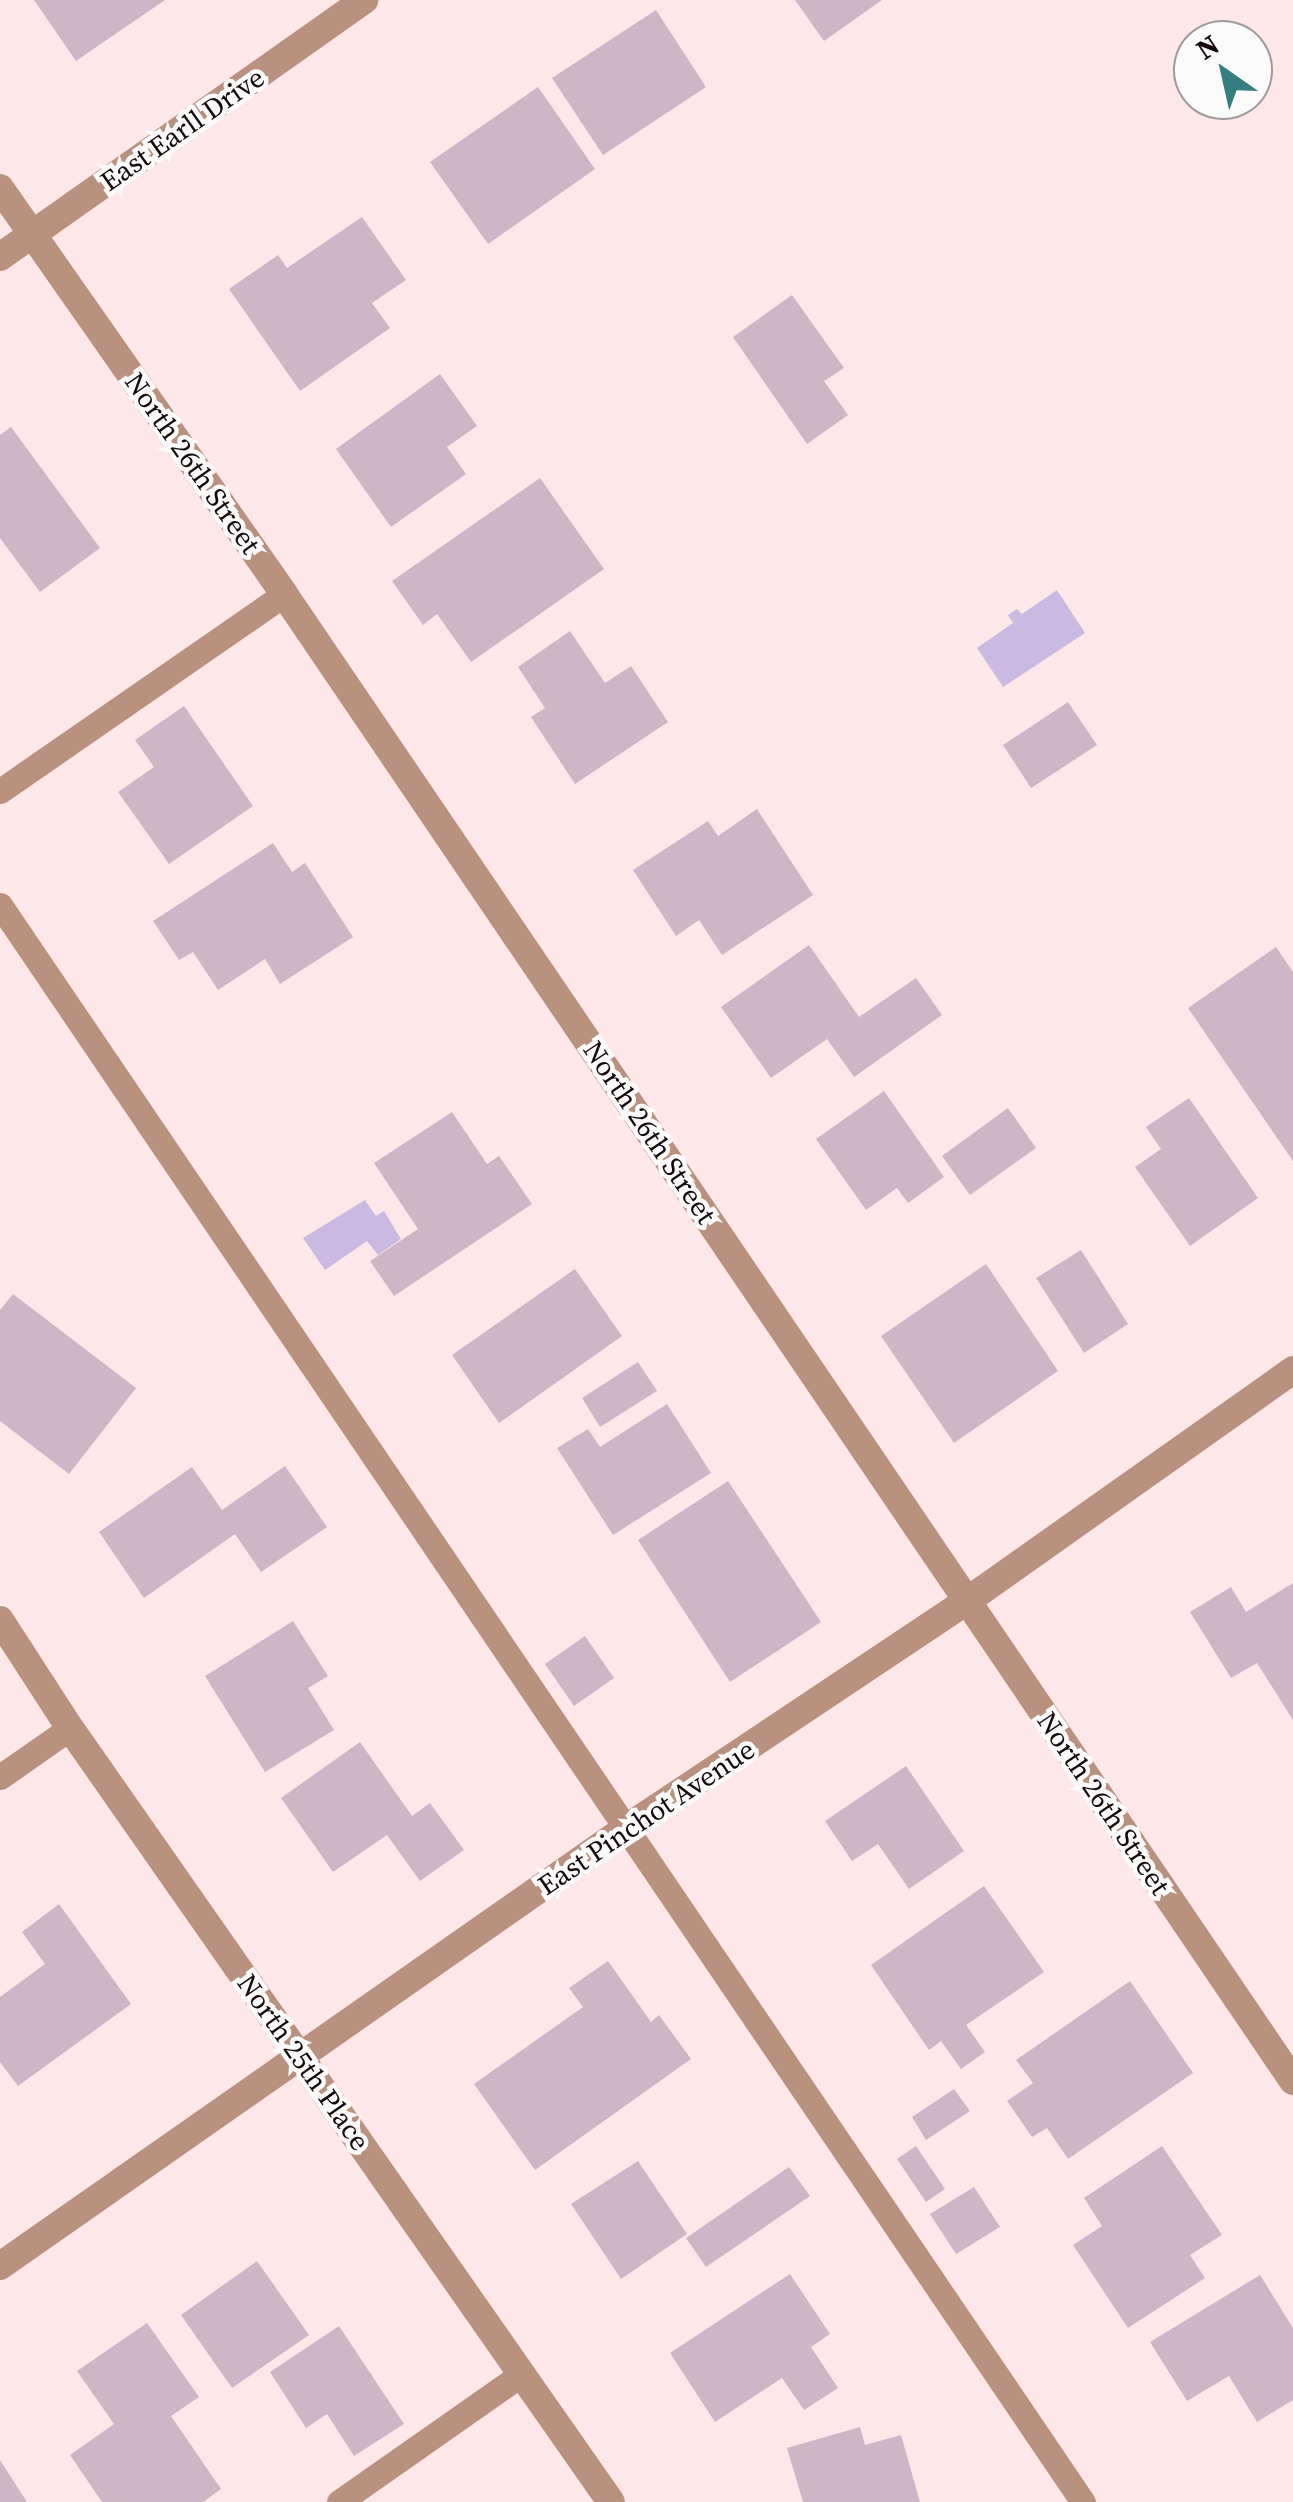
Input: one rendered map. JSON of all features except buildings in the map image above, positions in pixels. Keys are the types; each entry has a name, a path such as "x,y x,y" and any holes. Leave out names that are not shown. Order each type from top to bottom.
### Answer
{"street":[{"name":"East Earll Drive","path":"0,257 351,4"},
{"name":"North 26th Street","path":"0,188 284,594 1293,2081"},
{"name":"East Pinchot Avenue","path":"0,2266 625,1829 967,1600 1293,1370"},
{"name":"North 25th Place","path":"0,1620 70,1728 612,2502"}],"lane":[{"path":"0,791 284,594"},
{"path":"0,905 1083,2502"},
{"path":"0,1777 70,1728"},
{"path":"339,2502 522,2374"}],"shaded area":[{"path":"1057,590 1085,633 1003,687 977,648 1013,623 1008,615 1017,609 1022,614"},
{"path":"365,1200 376,1216 384,1211 401,1239 378,1255 367,1241 325,1270 303,1238"}]}
